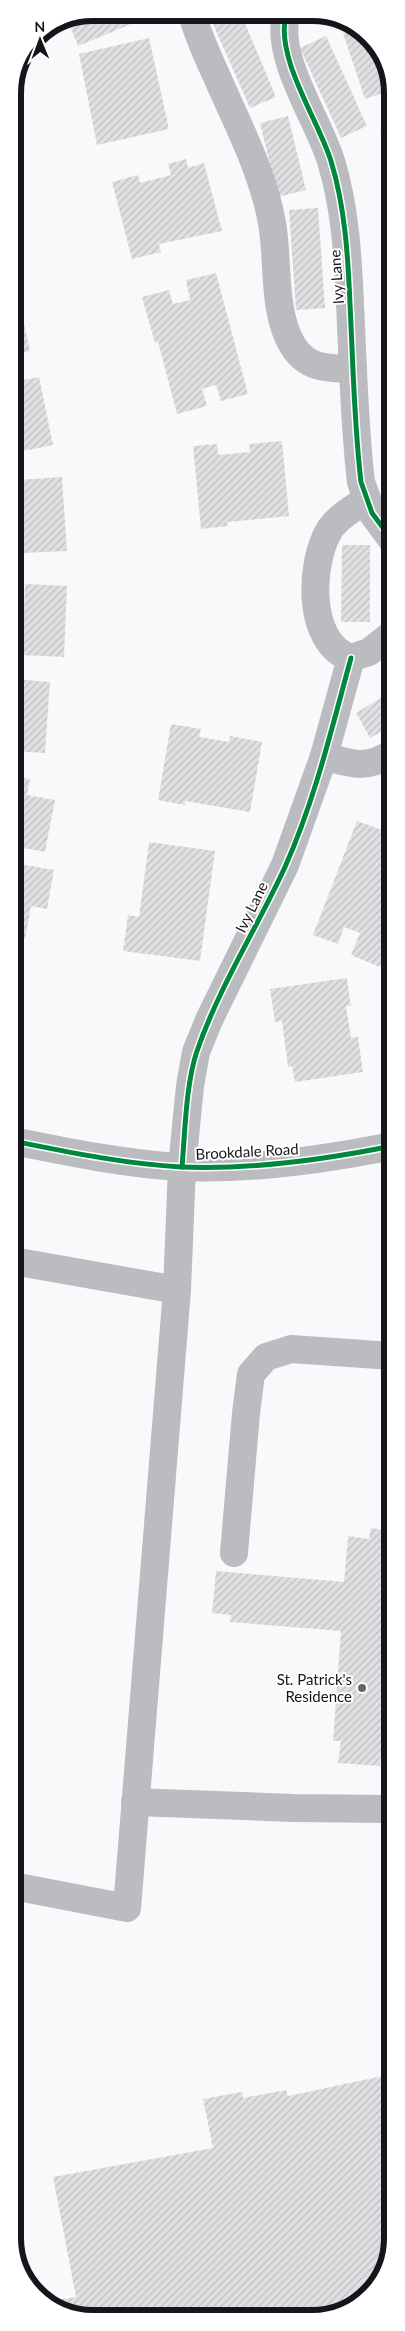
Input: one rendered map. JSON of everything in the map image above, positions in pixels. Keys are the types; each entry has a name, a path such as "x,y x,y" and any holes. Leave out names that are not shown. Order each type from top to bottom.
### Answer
{"street":[{"path":"194,21 202,43 253,158 267,200 272,224 278,293 286,329 292,345 309,364 319,367 353,369"},
{"name":"Ivy Lane","path":"284,21 282,28 291,66 331,162 342,206 348,259 358,457 366,500 372,513 384,529"},
{"path":"366,500 344,515 332,527 323,542 316,562 314,596 326,636 340,654 351,658 369,652 384,640"},
{"name":"Ivy Lane","path":"21,1888 126,1908 177,1290 182,1167 196,1052 209,1020 285,866 324,756 351,658"},
{"path":"324,756 357,765 371,764 384,757"},
{"name":"Brookdale Road","path":"21,1142 132,1162 182,1167 260,1166 338,1158 384,1148"},
{"path":"21,1262 177,1290"},
{"path":"234,1553 251,1374 266,1357 290,1348 384,1355"},
{"path":"136,1802 293,1808 384,1809"}],"building":[{"path":"94,21 139,21 78,46 70,26"},
{"path":"212,21 244,21 276,97 250,108"},
{"path":"348,31 352,33 369,50 378,66 384,93 365,99 343,33"},
{"path":"326,36 367,126 341,138 300,48"},
{"path":"149,38 169,129 97,145 79,54"},
{"path":"288,116 306,190 278,197 260,123"},
{"path":"380,131 384,131 384,156"},
{"path":"186,159 188,168 204,163 222,231 159,244 161,252 132,259 112,182 138,175 140,183 171,175 168,164"},
{"path":"318,208 325,308 296,310 289,210"},
{"path":"216,273 248,394 221,401 216,385 202,389 207,406 177,414 158,342 155,343 142,297 169,290 173,304 190,300 186,280"},
{"path":"21,310 30,351 21,353"},
{"path":"39,377 53,445 21,451 21,380"},
{"path":"282,441 289,516 227,522 228,526 201,529 193,446 217,444 218,455 250,452 249,444"},
{"path":"62,477 67,551 23,553 21,480"},
{"path":"342,545 370,545 370,622 341,622"},
{"path":"25,584 67,586 64,657 22,655"},
{"path":"21,680 50,682 45,753 21,752"},
{"path":"384,696 384,730 370,738 356,713"},
{"path":"171,724 201,729 199,737 229,742 230,736 262,742 250,812 185,801 185,805 158,800"},
{"path":"21,777 30,779 27,795 55,800 45,852 21,848"},
{"path":"357,821 384,831 384,842 381,849 384,850 384,957 380,967 351,955 360,933 344,927 338,944 313,935"},
{"path":"149,842 215,851 200,961 123,951 128,915 139,917"},
{"path":"21,864 54,870 47,909 31,906 25,939 21,938"},
{"path":"347,978 351,1006 346,1006 351,1038 358,1037 363,1072 295,1082 292,1066 288,1067 282,1021 275,1022 270,989"},
{"name":"St. Patrick's Residence","path":"371,1528 384,1530 384,1722 380,1766 338,1763 341,1741 333,1741 341,1631 230,1622 231,1615 212,1613 216,1571 344,1582 348,1536 369,1539"},
{"path":"384,2076 384,2237 378,2265 372,2278 363,2289 352,2298 330,2307 316,2310 94,2310 70,2306 57,2300 76,2297 53,2177 213,2148 203,2099 242,2092 243,2098 286,2090 288,2096"}],"cycle path":[{"path":"285,21 284,32 292,69 325,144 340,196 348,268 355,415 361,482 372,513 384,529"},
{"path":"182,1167 188,1093 197,1051 216,1004 274,890 296,842 322,763 351,658"},
{"path":"21,1143 118,1160 208,1168 287,1163 384,1148"}],"place":[{"name":"St. Patrick's Residence","path":"362,1688"}]}
